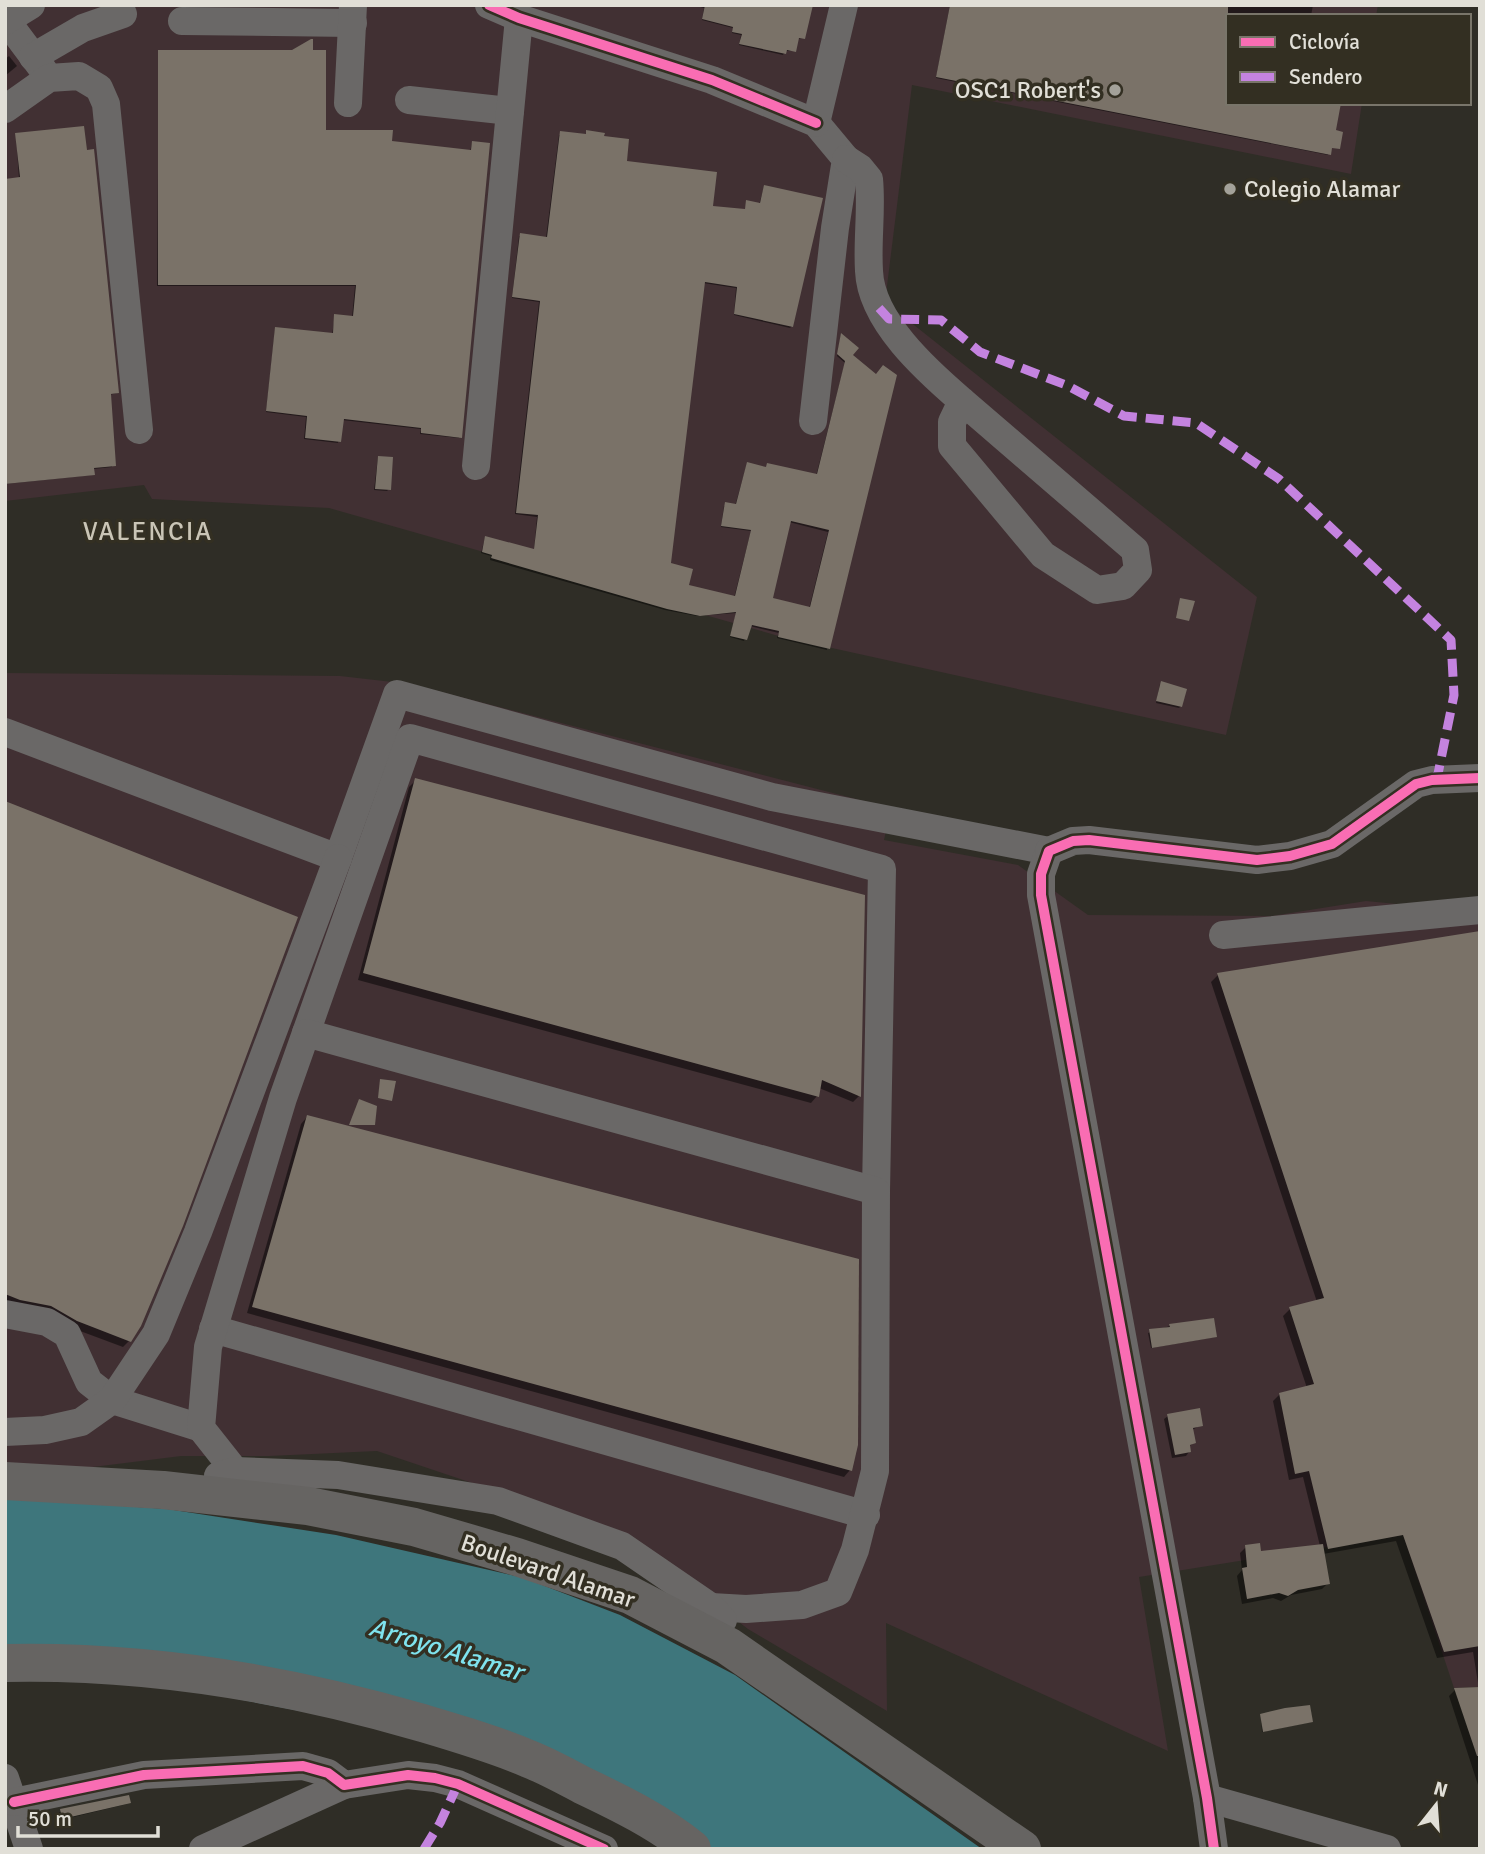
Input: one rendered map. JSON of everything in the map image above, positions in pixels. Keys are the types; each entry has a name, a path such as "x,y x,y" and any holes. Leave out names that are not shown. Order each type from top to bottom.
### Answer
{"highway":[{"name":"Boulevard Alamar","path":"5,1481 163,1490 308,1506 414,1527 517,1557 630,1595 727,1646 1022,1849"},
{"path":"5,1663 56,1662 160,1669 262,1685 359,1705 530,1759 650,1820 692,1849"}],"street":[{"path":"31,5 6,20 41,67 79,76 99,88 106,104 139,430"},
{"path":"489,5 519,18 712,80 816,123 846,159 860,168 869,179 871,291 892,329 911,352 962,401 1135,550 1138,570 1123,586 1097,590 1043,555 952,446 952,422 962,401"},
{"path":"816,123 844,5"},
{"path":"5,108 41,67 83,28 123,14"},
{"path":"182,21 353,14 348,103"},
{"path":"476,466 519,18"},
{"path":"409,100 510,111"},
{"path":"813,421 835,228 846,159"},
{"path":"5,1432 45,1430 81,1422 111,1400 156,1334 198,1232 397,694 772,797 1049,851 1073,841 1089,840 1257,860 1290,856 1332,844 1416,784 1432,780 1480,778"},
{"path":"5,732 338,858"},
{"path":"201,1428 208,1347 283,1098 410,738 882,869 876,1191 875,1471 866,1515 838,1592 802,1605 746,1609 711,1607"},
{"path":"1049,851 1041,874 1041,895 1208,1798 1214,1849"},
{"path":"1223,935 1480,910"},
{"path":"306,1033 876,1191"},
{"path":"5,1314 47,1322 67,1334 89,1382 111,1400 201,1428 235,1471"},
{"path":"214,1329 866,1515"},
{"path":"163,1490 235,1471 338,1475 498,1501 622,1546 711,1607 789,1687"},
{"path":"29,1849 9,1790 144,1776 303,1766 328,1773 344,1785"},
{"path":"203,1849 344,1785 408,1775 458,1784 604,1849"},
{"path":"1208,1798 1387,1849"}],"shaded area":[{"path":"5,5 1378,5 1376,14 1226,14 1226,105 1362,105 1351,174 912,85 885,302 1257,597 1226,735 782,637 329,508 152,499 144,485 5,501"},
{"path":"5,673 340,676 410,684 891,808 884,840 1018,865 1088,915 1272,916 1366,901 1480,912 1480,1687 1454,1688 1403,1535 1139,1577 1168,1751 886,1623 887,1711 748,1629 624,1534 377,1451 269,1456 181,1456 5,1478"}],"water":[{"name":"Arroyo Alamar","path":"5,1498 167,1509 336,1535 524,1578 620,1615 735,1675 982,1849 711,1849 548,1758 5,1655"}],"building":[{"path":"705,5 813,5 805,39 799,38 796,52 787,50 786,54 739,44 742,34 732,32 733,27 702,19"},
{"name":"OSC1 Robert's","path":"950,5 1228,5 1226,105 1341,105 1336,130 1343,132 1340,149 1332,148 1331,155 936,77"},
{"path":"311,39 313,50 326,50 326,130 393,130 392,141 471,150 472,141 490,143 462,438 421,433 421,428 344,419 341,442 305,438 307,416 266,411 275,327 333,333 334,314 353,316 356,285 158,285 158,50 292,50"},
{"path":"84,126 87,150 94,149 119,393 111,394 116,466 94,468 95,475 5,484 5,179 20,177 15,133"},
{"path":"586,130 605,133 604,136 629,139 627,161 717,172 713,206 745,209 746,200 760,203 764,185 823,198 793,327 734,314 737,287 705,282 671,563 693,569 689,585 735,596 751,530 721,526 725,502 736,504 747,462 766,467 767,463 817,474 845,361 837,354 841,333 859,348 853,355 876,374 883,365 897,375 830,649 778,637 779,631 752,625 747,640 730,636 736,612 700,616 667,609 491,558 492,555 482,552 485,536 534,549 538,515 516,513 540,301 512,297 520,233 547,237 560,131 586,134","holes":["791,521 829,530 810,607 773,598"]},
{"path":"378,456 393,457 391,490 375,489"},
{"path":"1180,598 1195,601 1189,621 1176,618"},
{"path":"1161,681 1187,689 1182,707 1156,701"},
{"path":"415,778 865,895 861,1097 822,1080 819,1097 363,973"},
{"path":"5,801 298,917 183,1226 141,1326 131,1342 77,1321 51,1306 5,1294"},
{"path":"1480,931 1480,1646 1444,1652 1403,1535 1328,1549 1309,1471 1295,1474 1279,1393 1314,1384 1289,1307 1324,1298 1217,973"},
{"path":"380,1079 396,1081 392,1101 378,1098"},
{"path":"359,1099 377,1106 375,1125 349,1125"},
{"path":"307,1115 859,1259 858,1445 852,1471 252,1307"},
{"path":"1214,1318 1217,1337 1152,1348 1149,1329"},
{"path":"1200,1408 1203,1426 1193,1428 1196,1443 1190,1445 1191,1452 1175,1455 1167,1414"},
{"path":"1260,1543 1261,1551 1323,1544 1330,1584 1298,1590 1288,1596 1279,1593 1247,1599 1242,1568 1247,1567 1245,1545"},
{"path":"1480,1687 1480,1756 1477,1756 1454,1688"},
{"path":"1310,1705 1313,1722 1263,1732 1260,1714"},
{"path":"129,1795 131,1803 62,1819 60,1809"}],"marked path":[{"path":"879,308 889,319 941,320 980,352 1066,385 1124,416 1196,423 1279,479 1451,640 1454,695 1438,774 1432,780"},
{"path":"424,1849 440,1823 458,1784"}],"cycle path":[{"path":"489,5 519,18 712,80 816,123"},
{"path":"1214,1849 1207,1798 1041,895 1041,874 1049,851 1073,841 1089,840 1257,860 1290,856 1332,844 1416,784 1432,780 1480,778"},
{"path":"14,1802 144,1775 303,1766 328,1773 344,1785 408,1775 458,1784 604,1849"}],"place":[{"name":"OSC1 Robert's","path":"1115,90"},
{"name":"Colegio Alamar","path":"1230,189"}],"district":[{"name":"VALENCIA","path":"148,532"}]}
